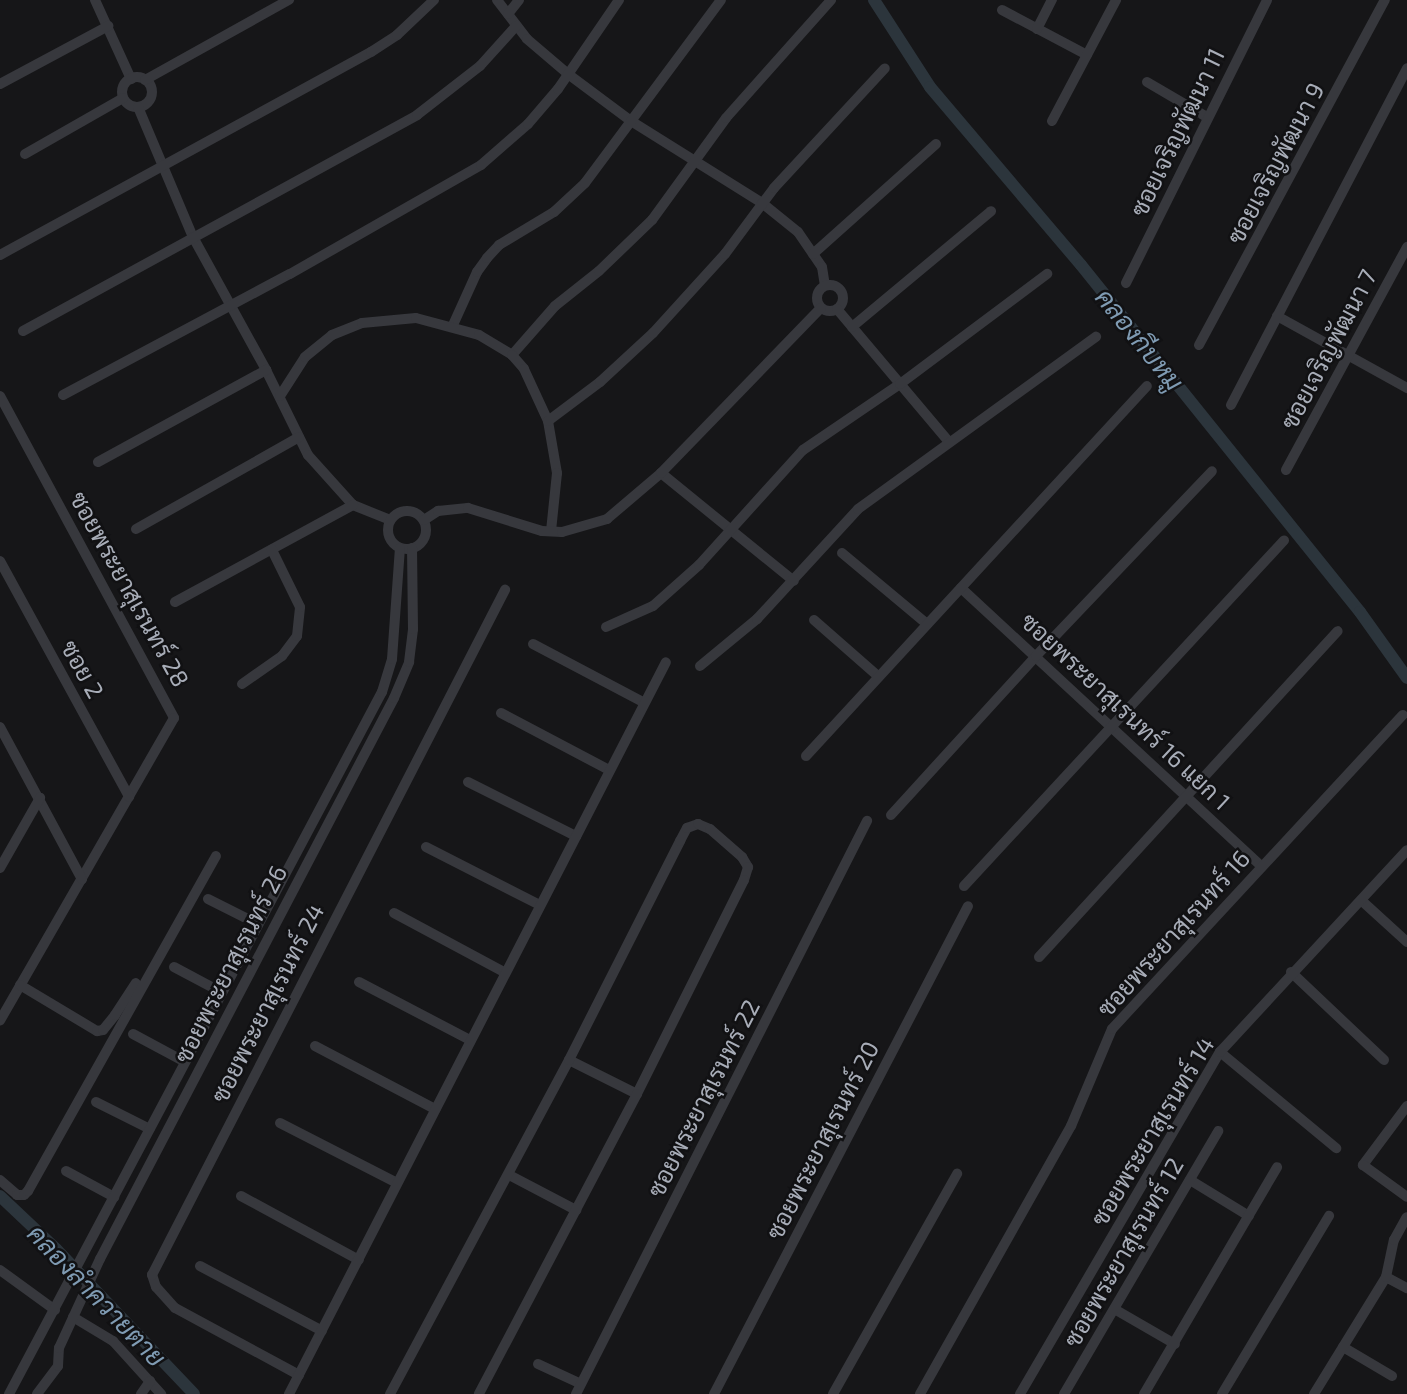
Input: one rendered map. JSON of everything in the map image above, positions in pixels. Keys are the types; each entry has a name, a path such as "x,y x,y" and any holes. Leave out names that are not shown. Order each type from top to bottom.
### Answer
{"street":[{"path":"94,0 131,79"},
{"path":"145,80 151,90 151,96 144,105 129,105 123,98 123,87 131,79 145,80 289,0"},
{"path":"0,255 371,52 397,35 434,0"},
{"path":"497,0 527,39 568,74 631,121 762,203 798,232 822,267 825,285"},
{"path":"508,14 519,0"},
{"path":"63,395 481,165 528,124 568,74 619,0"},
{"path":"453,325 477,272 487,258 499,245 554,212 571,198 721,0"},
{"path":"512,355 555,306 599,271 652,220 726,118 831,0"},
{"path":"1037,29 1052,0"},
{"path":"1052,121 1116,0"},
{"name":"ซอยเจริญพัฒนา 11","path":"1126,283 1267,0"},
{"name":"ซอยเจริญพัฒนา 9","path":"1199,345 1385,0"},
{"path":"1002,10 1087,55"},
{"path":"0,84 108,26"},
{"path":"23,331 417,115 480,66 516,26"},
{"path":"548,421 600,382 653,333 726,254 762,203 886,68"},
{"path":"1231,405 1407,68"},
{"path":"1147,82 1207,117"},
{"path":"26,154 123,98"},
{"path":"138,107 193,237 231,303 299,437 321,473 353,505 390,520 407,510 424,520 438,511 468,508 551,531 582,528 607,519 661,473 821,308"},
{"path":"813,254 936,144"},
{"path":"852,327 991,211"},
{"name":"ซอยเจริญพัฒนา 7","path":"1286,470 1407,247"},
{"path":"606,627 653,606 699,565 803,450 900,384 1047,274"},
{"path":"825,285 836,286 843,294 838,309 826,311 821,308 817,292 825,285"},
{"path":"838,309 948,441"},
{"path":"1277,316 1407,388"},
{"path":"280,396 305,357 332,335 384,319 416,318 453,325 479,335 512,355 531,382 548,421 557,473 551,531"},
{"path":"700,666 757,619 858,509 948,441 1096,337"},
{"path":"98,461 266,370"},
{"path":"806,756 1147,386"},
{"name":"ซอยพระยาสุเรนทร์ 28","path":"0,396 172,711 173,724 128,797 0,1021"},
{"path":"136,529 299,437"},
{"path":"891,815 1036,656 1212,471"},
{"path":"661,473 794,581"},
{"path":"174,602 353,505"},
{"name":"ซอยพระยาสุเรนทร์ 26","path":"9,1394 20,1375 27,1354 55,1310 257,923 382,692 392,659 400,548 388,536 390,520"},
{"name":"ซอยพระยาสุเรนทร์ 26","path":"20,1375 39,1390 58,1366 60,1348 100,1259 394,698 409,662 413,629 412,548 425,537 424,520"},
{"path":"964,886 1284,541"},
{"path":"400,548 412,548"},
{"path":"242,684 282,656 297,636 300,607 272,550"},
{"path":"842,553 927,624"},
{"name":"ซอย 2","path":"0,561 128,797"},
{"name":"ซอยพระยาสุเรนทร์ 16 แยก 1","path":"961,588 1262,867"},
{"name":"ซอยพระยาสุเรนทร์ 24","path":"299,1375 175,1308 156,1287 152,1275 505,590"},
{"path":"814,620 879,677"},
{"path":"1039,957 1338,631"},
{"path":"533,644 643,702"},
{"path":"289,1394 643,702 666,662"},
{"path":"501,713 609,770"},
{"name":"ซอยพระยาสุเรนทร์ 16","path":"920,1394 1071,1126 1112,1029 1403,715"},
{"path":"0,727 82,879"},
{"path":"468,782 576,836"},
{"path":"0,868 40,798"},
{"name":"ซอยพระยาสุเรนทร์ 22","path":"578,1389 867,821"},
{"path":"390,1394 509,1175 687,828 698,824 710,829 733,849 748,867 744,880 637,1094 479,1394"},
{"path":"426,847 540,905"},
{"name":"ซอยพระยาสุเรนทร์ 14","path":"1020,1394 1220,1052 1291,972 1362,901 1407,850"},
{"path":"0,1180 17,1195 24,1195 28,1191 216,856"},
{"path":"273,893 286,901"},
{"path":"208,899 257,923"},
{"path":"1362,901 1407,942"},
{"name":"ซอยพระยาสุเรนทร์ 20","path":"714,1394 968,906"},
{"path":"394,913 504,972"},
{"path":"174,967 221,992"},
{"path":"1291,972 1384,1060"},
{"path":"20,985 97,1031 103,1030 115,1015 136,982"},
{"path":"359,982 470,1040"},
{"path":"133,1034 186,1062"},
{"path":"315,1046 435,1109"},
{"path":"1220,1052 1336,1148"},
{"path":"569,1060 637,1094"},
{"path":"96,1102 150,1129"},
{"path":"1407,1106 1363,1165 1407,1197"},
{"path":"280,1123 397,1183"},
{"name":"ซอยพระยาสุเรนทร์ 12","path":"1064,1394 1116,1310 1218,1131"},
{"path":"139,1150 154,1155"},
{"path":"1144,1394 1277,1167"},
{"path":"66,1171 114,1197"},
{"path":"833,1394 957,1174"},
{"path":"509,1175 576,1210"},
{"path":"1190,1180 1249,1216"},
{"path":"241,1196 359,1260"},
{"path":"1222,1394 1329,1216"},
{"path":"1314,1394 1386,1277 1394,1240 1407,1217"},
{"path":"200,1266 322,1331"},
{"path":"0,1270 55,1310"},
{"path":"1386,1277 1407,1288"},
{"path":"1116,1310 1175,1344"},
{"path":"73,1317 113,1341 161,1394"},
{"path":"1343,1347 1392,1376"},
{"path":"538,1364 578,1389"},
{"path":"141,1394 150,1381"}],"waterway":[{"name":"คลองกีบหมู","path":"874,0 930,87 1081,265 1360,612 1407,678"},
{"name":"คลองลำควายตาย","path":"0,1196 56,1249 194,1394"}]}
